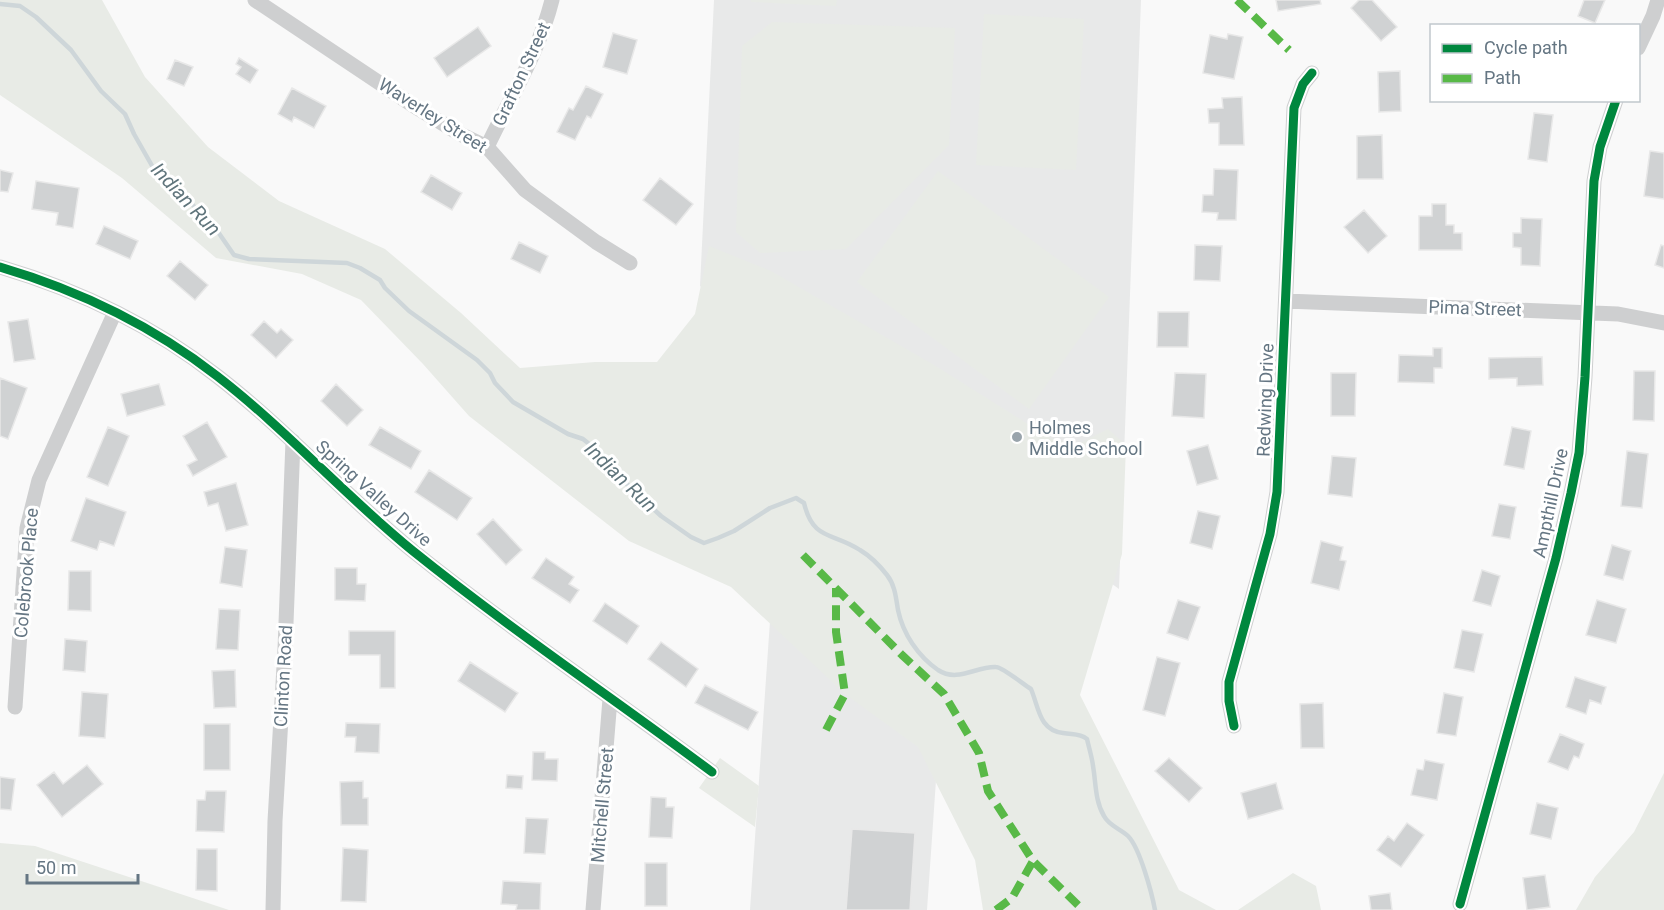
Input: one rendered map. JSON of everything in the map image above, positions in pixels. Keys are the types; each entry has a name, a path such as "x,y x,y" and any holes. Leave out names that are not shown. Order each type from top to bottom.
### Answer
{"street":[{"name":"Waverley Street","path":"255,0 411,104 460,134 487,147 525,190 596,242 630,263"},
{"name":"Grafton Street","path":"487,147 534,53 552,0"},
{"path":"1640,44 1658,0"},
{"name":"Redwing Drive","path":"1234,726 1229,701 1229,682 1270,534 1277,492 1294,108 1303,84 1312,73"},
{"name":"Ampthill Drive","path":"1460,904 1556,558 1579,453 1594,181 1600,147 1615,102"},
{"name":"Spring Valley Drive","path":"0,267 68,291 115,312 185,352 219,377 411,549 467,594 712,772"},
{"name":"Pima Street","path":"1286,301 1618,314 1664,323"},
{"name":"Colebrook Place","path":"15,707 27,528 32,500 115,312"},
{"name":"Clinton Road","path":"273,910 292,441"},
{"name":"Mitchell Street","path":"593,910 610,699"}],"shaded area":[{"path":"0,0 102,0 145,77 208,147 279,201 385,249 461,313 520,368 595,362 657,362 695,314 709,246 771,271 934,365 1050,438 1076,445 1108,429 1126,445 1122,554 1080,695 1179,890 1216,910 983,910 975,860 918,747 845,694 731,587 629,541 469,416 361,300 302,274 216,258 122,178 0,95"},
{"name":"Holmes Middle School","path":"714,0 1141,0 1119,589 700,286"},
{"path":"751,0 837,0 836,6 751,2"},
{"path":"984,14 1084,19 1076,170 976,165"},
{"path":"772,22 955,28 949,145 846,249 760,253 736,232 742,46"},
{"path":"938,171 1109,297 1029,409 857,282"},
{"path":"772,592 939,737 927,910 750,910"},
{"path":"720,758 759,786 755,827 699,788"},
{"path":"1664,773 1664,910 1576,910 1595,877 1634,832"},
{"path":"0,843 35,846 229,910 0,910"},
{"path":"1293,873 1316,886 1321,910 1238,910"}],"building":[{"path":"1276,0 1320,0 1321,4 1278,11"},
{"path":"1359,0 1372,0 1397,27 1381,41 1351,8"},
{"path":"1584,0 1605,0 1595,23 1578,16"},
{"path":"478,27 491,46 447,77 434,58"},
{"path":"613,33 637,40 627,74 603,67"},
{"path":"1228,34 1243,37 1234,79 1203,73 1210,35 1227,39"},
{"path":"239,58 258,70 250,83 236,74 241,67 236,64"},
{"path":"175,60 193,67 184,86 167,79"},
{"path":"1400,71 1401,111 1379,112 1378,72"},
{"path":"586,86 603,94 591,118 587,116 575,140 557,132 569,108 573,110"},
{"path":"292,88 326,106 314,128 294,117 292,122 278,114"},
{"path":"1242,97 1244,145 1219,145 1219,123 1209,123 1208,109 1223,108 1222,98"},
{"path":"1534,113 1553,115 1547,162 1528,159"},
{"path":"1382,135 1383,179 1357,179 1357,136"},
{"path":"1650,151 1664,153 1664,199 1644,196"},
{"path":"1214,169 1238,170 1236,220 1217,220 1218,213 1202,212 1203,195 1213,195"},
{"path":"0,170 13,173 8,192 0,191"},
{"path":"431,175 462,193 452,210 421,192"},
{"path":"660,178 693,204 676,225 643,200"},
{"path":"36,181 79,188 73,228 56,225 58,213 32,209"},
{"path":"1432,204 1446,204 1446,225 1454,225 1454,233 1462,233 1462,250 1419,250 1419,216 1432,216"},
{"path":"1364,210 1387,236 1368,253 1344,227"},
{"path":"1521,218 1542,219 1540,266 1521,265 1521,248 1513,247 1513,233 1521,233"},
{"path":"104,226 138,241 130,259 96,244"},
{"path":"519,242 548,256 540,273 511,259"},
{"path":"1195,245 1222,246 1220,281 1194,280"},
{"path":"1661,245 1664,246 1664,268 1655,265"},
{"path":"180,261 208,285 195,300 167,276"},
{"path":"1158,312 1189,312 1188,347 1157,347"},
{"path":"28,319 35,359 14,362 8,322"},
{"path":"264,321 277,333 281,329 293,340 276,358 251,335"},
{"path":"1433,348 1442,348 1442,368 1434,368 1434,383 1398,382 1399,355 1433,356"},
{"path":"1542,357 1543,385 1517,386 1517,378 1489,379 1489,358"},
{"path":"1634,371 1655,371 1654,421 1633,420"},
{"path":"1175,373 1206,374 1204,418 1172,416"},
{"path":"1331,373 1356,373 1355,416 1331,416"},
{"path":"0,378 27,388 8,439 0,436"},
{"path":"159,384 165,405 127,416 121,394"},
{"path":"336,384 363,410 347,426 321,401"},
{"path":"207,422 227,457 193,476 187,465 197,460 183,436"},
{"path":"108,427 129,436 108,486 87,477"},
{"path":"380,427 421,451 411,469 369,445"},
{"path":"1512,427 1531,431 1524,469 1504,465"},
{"path":"1208,445 1218,479 1197,485 1187,451"},
{"path":"1627,451 1648,454 1642,508 1621,506"},
{"path":"1332,456 1356,458 1352,497 1328,494"},
{"path":"429,470 472,498 457,520 415,492"},
{"path":"236,483 248,525 226,531 218,503 208,506 204,492"},
{"path":"86,498 126,512 114,546 100,541 97,550 71,541"},
{"path":"1499,504 1516,507 1510,539 1492,536"},
{"path":"1198,511 1220,516 1212,549 1190,543"},
{"path":"493,519 522,550 506,565 477,534"},
{"path":"1321,541 1343,547 1340,560 1346,561 1339,590 1311,583"},
{"path":"1612,545 1631,551 1623,580 1604,575"},
{"path":"225,547 247,550 242,587 220,583"},
{"path":"546,558 574,577 569,584 579,590 570,603 532,578"},
{"path":"335,568 357,568 357,584 366,584 365,601 335,600"},
{"path":"1482,570 1500,576 1491,606 1473,601"},
{"path":"69,571 91,571 91,611 68,610"},
{"path":"1178,600 1200,607 1188,640 1167,633"},
{"path":"1597,600 1626,609 1616,643 1586,635"},
{"path":"605,603 639,626 627,644 593,621"},
{"path":"219,609 240,610 238,650 216,649"},
{"path":"1462,630 1483,634 1474,672 1454,668"},
{"path":"349,631 395,631 395,688 380,688 380,655 349,655"},
{"path":"65,639 87,641 85,672 63,670"},
{"path":"661,642 698,669 686,687 648,659"},
{"path":"1157,657 1180,663 1165,716 1143,710"},
{"path":"470,662 518,693 505,712 458,681"},
{"path":"235,670 236,707 214,708 212,671"},
{"path":"1575,677 1606,687 1601,704 1590,700 1586,714 1566,707"},
{"path":"705,685 758,712 748,730 695,703"},
{"path":"82,692 108,694 105,738 79,736"},
{"path":"1444,693 1463,697 1456,736 1437,733"},
{"path":"1323,703 1324,748 1301,748 1300,704"},
{"path":"346,723 380,724 379,753 355,752 356,737 345,737"},
{"path":"204,724 230,724 230,770 204,770"},
{"path":"1560,734 1584,744 1579,758 1574,756 1568,770 1548,762"},
{"path":"533,752 545,752 545,759 558,759 557,781 532,780"},
{"path":"1169,758 1202,788 1189,802 1155,771"},
{"path":"1425,760 1444,764 1437,800 1411,795 1417,769 1423,770"},
{"path":"87,765 103,784 62,817 37,785 54,772 63,784"},
{"path":"507,775 523,776 522,789 506,788"},
{"path":"0,777 15,779 11,810 0,809"},
{"path":"363,781 363,798 368,798 368,825 341,825 340,782"},
{"path":"1276,783 1283,809 1248,819 1241,793"},
{"path":"206,791 226,791 224,832 196,831 197,800 205,800"},
{"path":"651,797 666,798 666,807 674,807 672,838 649,837"},
{"path":"1537,803 1558,808 1551,839 1530,834"},
{"path":"526,818 548,819 545,854 524,853"},
{"path":"1407,823 1424,835 1401,867 1377,850 1388,836 1394,841"},
{"path":"852,829 915,833 910,910 846,910"},
{"path":"343,848 368,850 366,902 341,901"},
{"path":"197,849 217,849 217,891 196,890"},
{"path":"645,863 667,863 667,906 645,906"},
{"path":"1545,875 1550,907 1527,910 1523,878"},
{"path":"503,881 541,883 540,910 516,910 517,905 501,904"},
{"path":"1390,893 1392,910 1371,910 1369,896"}],"waterway":[{"name":"Indian Run","path":"0,4 20,6 36,17 71,50 101,91 125,114 155,171 216,229 234,255 249,259 347,263 380,280 385,288 409,311 477,360 513,402 568,434 583,439 598,451 616,474 661,516 691,537 704,543 734,531 770,508 796,498 804,503 808,515 819,530 864,552 887,575 893,587 900,619 908,636 918,651 938,670 953,675 989,667 999,668 1031,689 1041,717 1049,728 1087,739 1101,810 1109,822 1128,836 1137,850 1155,910"}],"marked path":[{"path":"1237,0 1289,50"},
{"path":"803,555 944,694 979,753 988,791 1033,861 1083,910"},
{"path":"826,730 845,694 836,632 836,588"},
{"path":"996,910 1012,898 1033,861"}],"cycle path":[{"path":"1234,726 1229,701 1229,682 1270,534 1277,492 1294,108 1303,84 1312,73"},
{"path":"1460,904 1556,558 1579,453 1585,377 1594,181 1600,147 1615,102"},
{"path":"0,267 58,287 114,311 192,358 268,418 413,551 524,636 712,772"}],"place":[{"name":"Holmes Middle School","path":"1017,437"}]}
